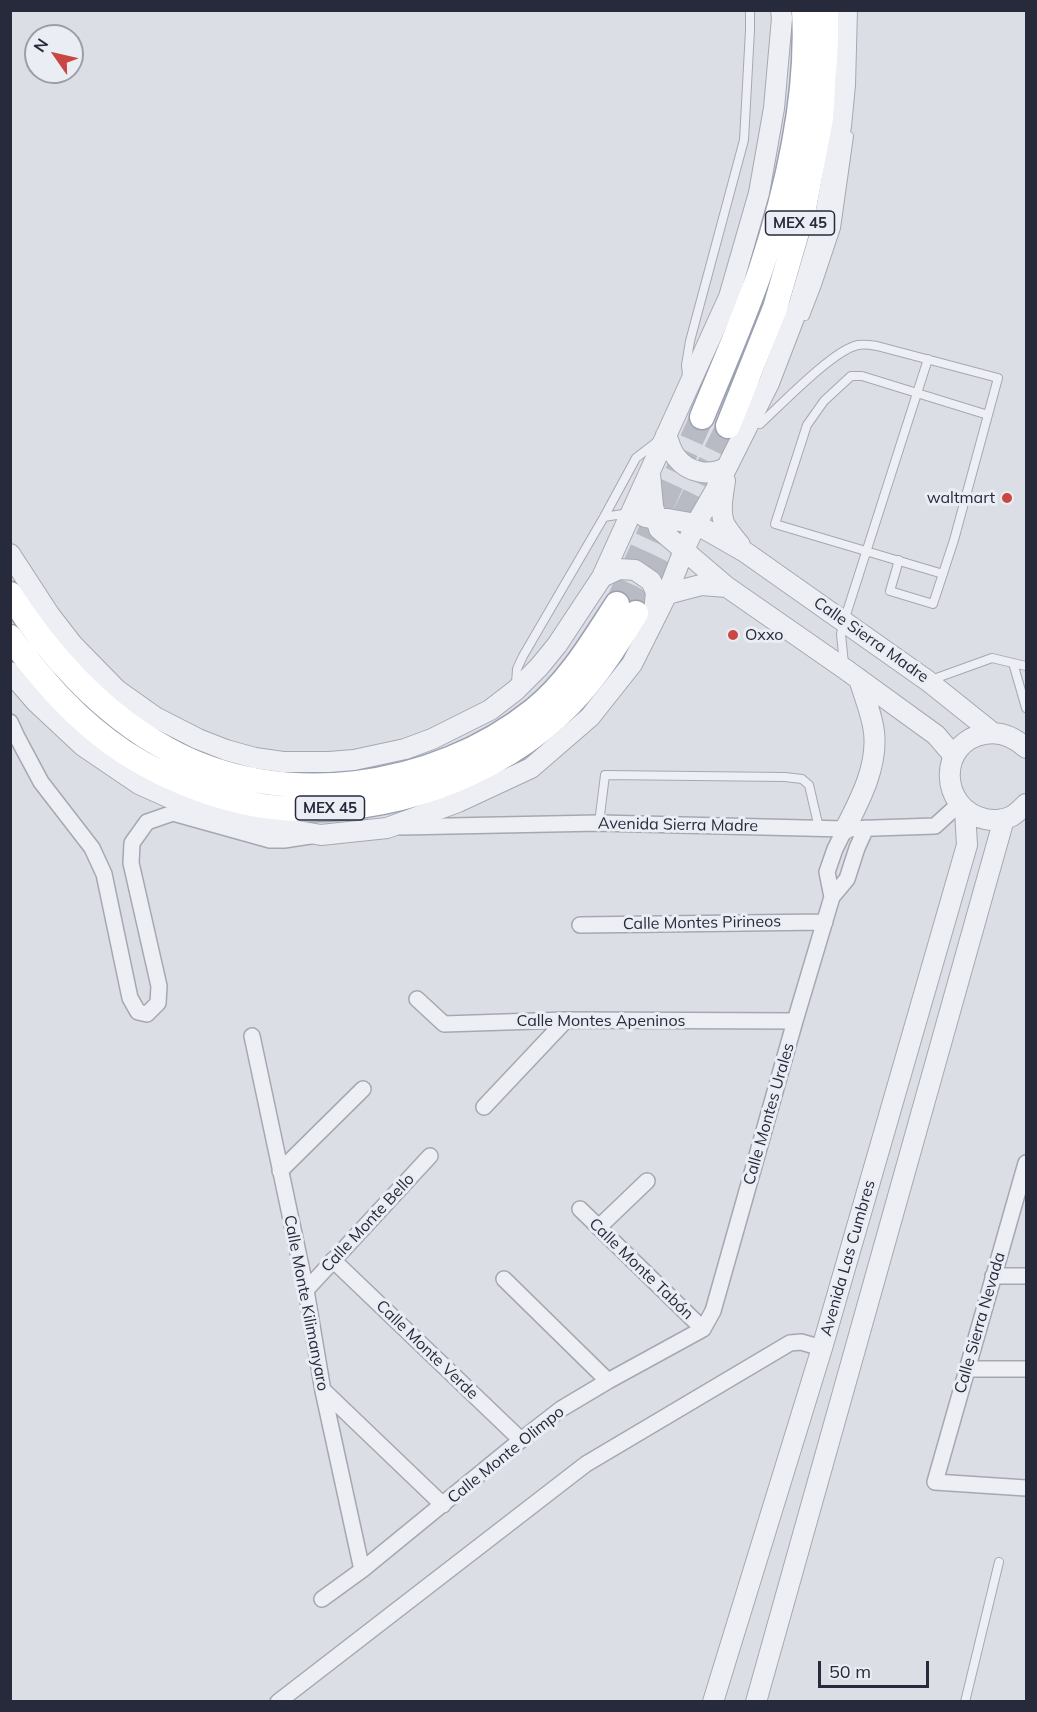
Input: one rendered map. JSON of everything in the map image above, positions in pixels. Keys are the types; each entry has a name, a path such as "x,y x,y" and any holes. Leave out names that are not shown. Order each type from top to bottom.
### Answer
{"main road":[{"name":"MEX 45","path":"702,417 760,270 783,193 797,123 805,56 804,10"},
{"name":"MEX 45","path":"733,436 775,308 804,208 821,118 826,10"},
{"name":"MEX 45","path":"10,594 36,630 84,686 133,727 165,748 211,768 243,777 301,785 365,783 413,773 494,737 535,709 580,660 636,612"},
{"name":"MEX 45","path":"10,637 54,693 76,715 140,762 194,788 222,796 297,810 371,803 430,790 480,769 520,745 544,727 582,692 636,612"}],"street":[{"path":"10,554 73,645 117,690 155,717 226,750 255,758 283,762 354,760 385,754 432,739 490,710 516,690 539,667 557,645 602,577 729,297 759,193 774,108 781,10"},
{"path":"745,552 723,520 722,505 727,467 733,436 774,372 799,305 825,217 841,126 848,10"},
{"path":"666,435 675,456 686,466 702,473 718,472 727,467"},
{"path":"667,594 696,524 727,467"},
{"path":"650,472 659,529 735,592 936,735 954,756 964,743 978,735 993,733"},
{"path":"631,513 696,524 745,552"},
{"name":"Calle Sierra Madre","path":"745,552 928,681 993,733 1007,735 1019,741 1026,748"},
{"path":"10,722 41,782 92,848 104,874 130,998 138,1012 147,1014 158,1003 159,986 131,863 132,843 147,822 173,813 270,840 390,827 458,802 531,768 590,717 632,664 636,612 656,592 651,581 634,570 619,569 602,577"},
{"path":"636,612 667,594 701,585 735,592"},
{"path":"10,672 42,708 83,746 139,784 195,809 253,823 321,835"},
{"path":"845,829 861,797 874,749 872,720 852,674"},
{"name":"Avenida Las Cumbres","path":"713,1701 822,1348 967,845 962,807 951,789 949,772 954,756"},
{"path":"962,807 977,818 990,820 1018,815"},
{"name":"Avenida Sierra Madre","path":"390,827 600,823 845,829 935,826 962,807"},
{"name":"Avenida Las Cumbres","path":"756,1701 1018,815"},
{"name":"Calle Montes Urales","path":"703,1329 713,1311 832,897 847,879 866,828"},
{"name":"Calle Montes Urales","path":"832,897 827,872 845,829"},
{"name":"Calle Montes Pirineos","path":"580,925 825,922"},
{"name":"Calle Montes Apeninos","path":"417,999 444,1024 566,1020 795,1021"},
{"path":"484,1107 566,1020"},
{"name":"Calle Monte Kilimanyaro","path":"252,1035 306,1290 323,1391 362,1570"},
{"path":"280,1171 363,1089"},
{"name":"Calle Monte Bello","path":"306,1290 430,1156"},
{"name":"Calle Sierra Nevada","path":"1026,1163 1023,1187 993,1276 934,1482 1026,1488"},
{"path":"598,1227 647,1181"},
{"name":"Calle Monte Tabón","path":"580,1209 703,1329"},
{"name":"Calle Monte Verde","path":"333,1260 521,1440"},
{"path":"993,1276 1026,1276"},
{"path":"504,1279 608,1381"},
{"name":"Calle Monte Olimpo","path":"322,1599 362,1570 561,1409 703,1329"},
{"path":"278,1701 586,1464 790,1343 801,1342 822,1348"},
{"path":"967,1369 1026,1369"},
{"path":"323,1391 443,1505"}],"lane":[{"path":"688,386 686,365 690,341 744,140 750,10"},
{"path":"844,85 852,115"},
{"path":"800,328 818,285 836,228 850,126"},
{"path":"760,424 795,339"},
{"path":"733,436 760,424 825,365 845,350 859,345 877,346 928,358 998,378 954,540 933,604 890,591 899,560"},
{"path":"852,674 841,634 844,621 928,358"},
{"path":"942,573 775,524 807,425 824,401 852,376 862,376 988,415"},
{"path":"516,690 517,669 523,656 636,458 666,435"},
{"path":"604,517 631,513"},
{"path":"928,681 992,658 1026,666"},
{"path":"1013,663 1026,708"},
{"path":"600,823 604,775 785,777 802,779 809,785 819,828"},
{"path":"965,1701 999,1562"}],"tunnel":[{"path":"617,604 702,417"},
{"path":"636,613 728,426"}],"place":[{"name":"waltmart","path":"1007,498"},
{"name":"Oxxo","path":"733,635"}]}
